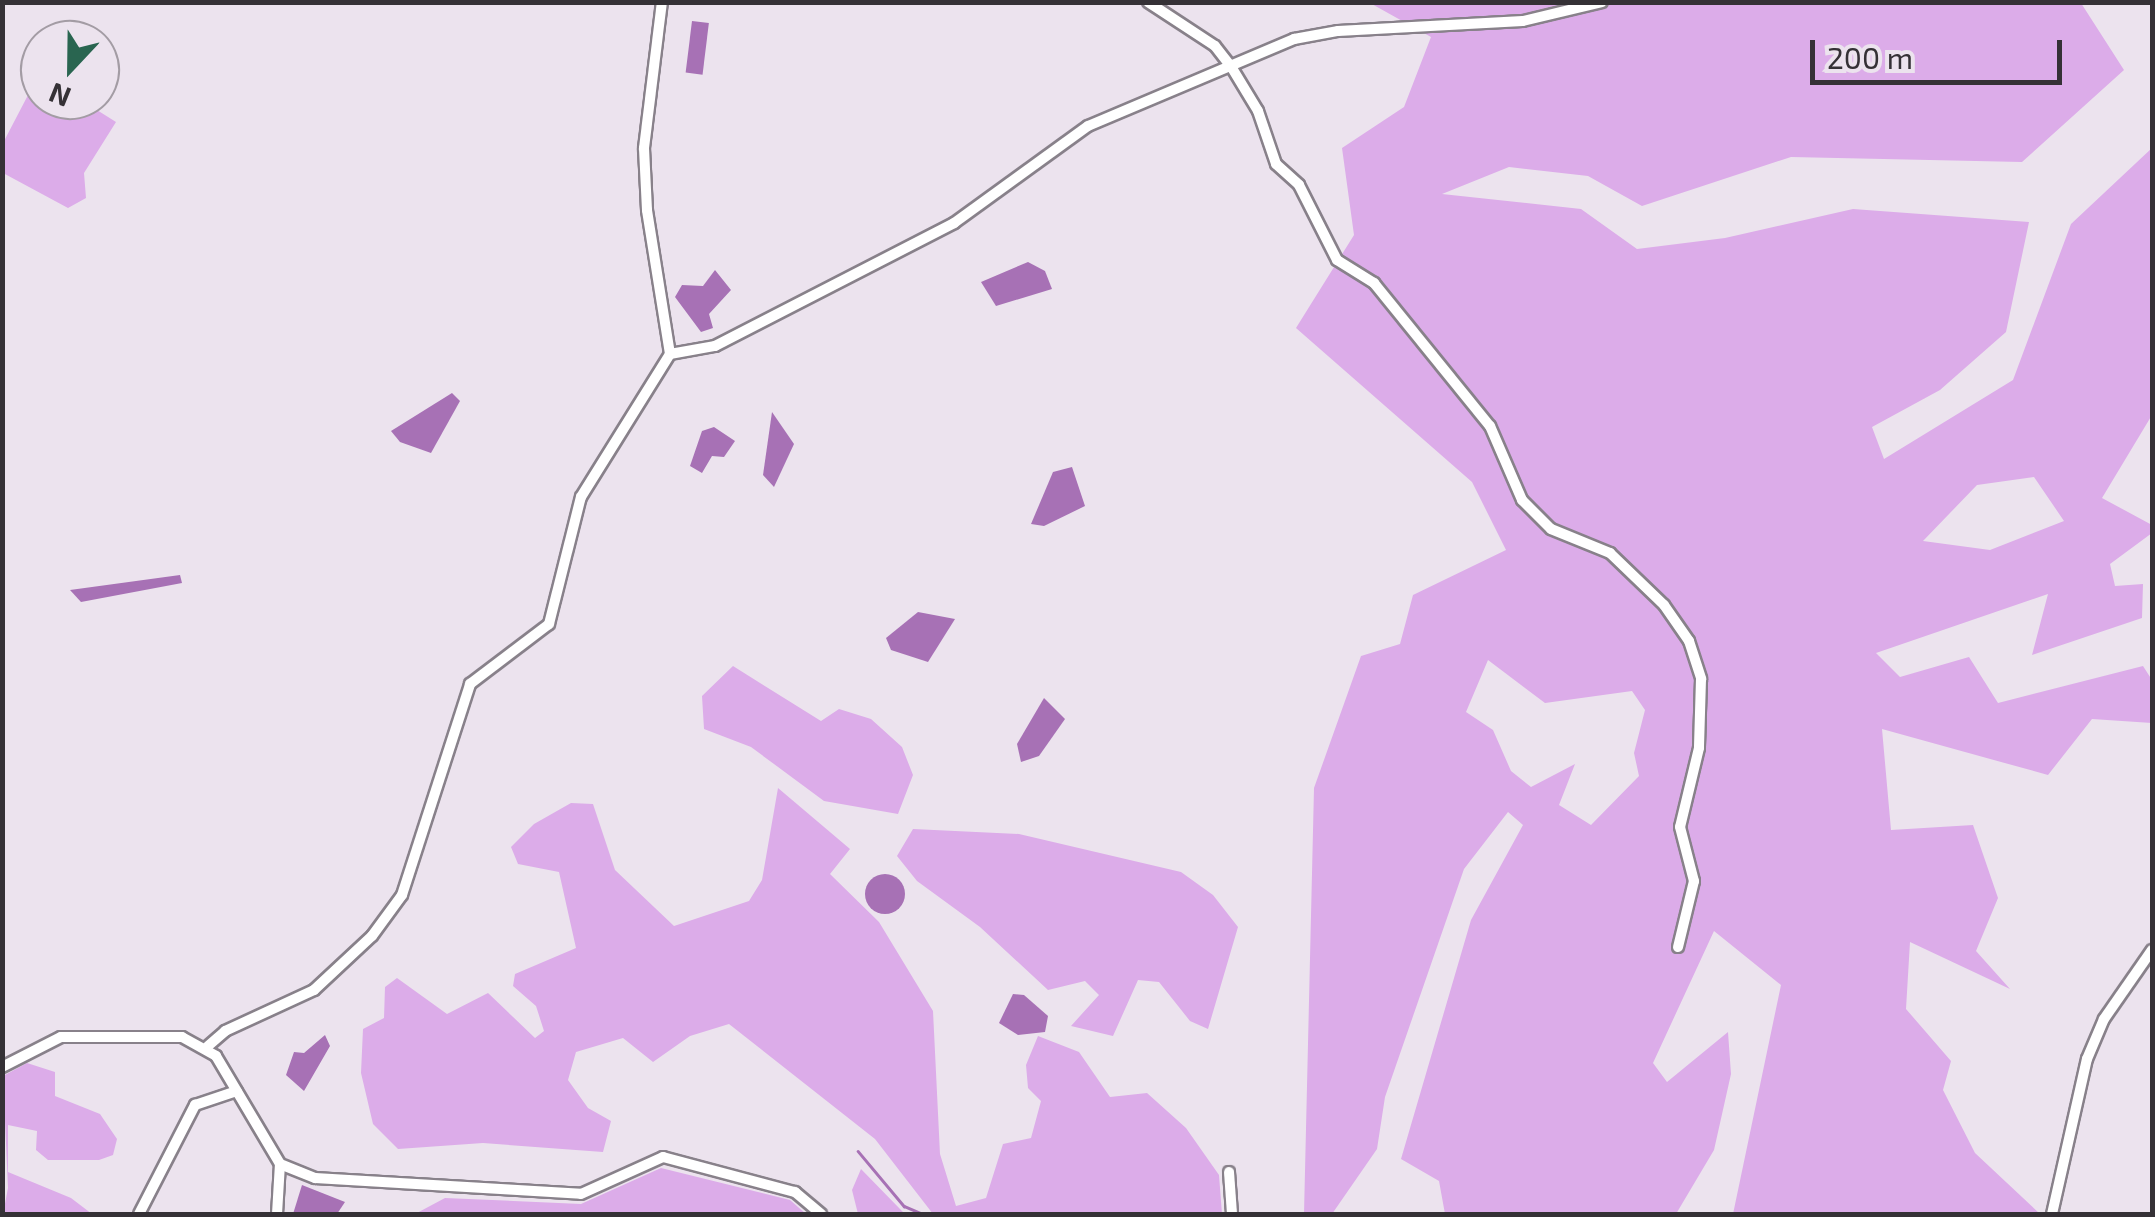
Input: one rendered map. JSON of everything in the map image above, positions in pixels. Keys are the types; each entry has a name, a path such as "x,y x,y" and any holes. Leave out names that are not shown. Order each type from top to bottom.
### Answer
{"street":[{"path":"208,1046 225,1031 314,990 372,936 402,896 470,684 549,624 580,497 670,354 646,210 644,148 662,2"},
{"path":"1148,2 1214,46 1232,68 1258,111 1276,164 1298,185 1337,260 1374,283 1490,426 1522,500 1552,530 1610,554 1664,605 1689,641 1701,680 1699,748 1680,827 1694,881 1678,947"},
{"path":"670,354 715,346 954,223 1088,126 1294,40 1338,31 1473,27 1602,2"},
{"path":"2052,1214 2087,1059 2104,1019 2152,950"},
{"path":"2142,967 2152,974"},
{"path":"2,1067 47,1041 73,1036 182,1038 208,1046 280,1164 277,1214"},
{"path":"139,1214 195,1106 237,1091"},
{"path":"280,1164 342,1181 581,1194 663,1157 795,1192 821,1214"},
{"path":"1229,1172 1232,1214"}],"shaded area":[{"path":"1370,3 2081,3 2124,70 2022,162 1791,157 1642,206 1588,176 1509,167 1442,194 1581,209 1637,249 1725,238 1853,209 2029,222 2006,332 1940,390 1872,427 1884,459 2013,380 2071,224 2152,148 2152,415 2102,498 2152,525 2152,533 2110,564 2115,586 2143,584 2142,618 2032,655 2048,594 1876,653 1900,677 1969,657 1998,703 2143,666 2152,680 2152,723 2092,719 2048,775 1882,729 1891,830 1973,825 1998,898 1976,951 2010,989 1910,942 1906,1009 1951,1061 1943,1090 1975,1153 2040,1214 1733,1214 1781,985 1714,931 1653,1063 1667,1082 1728,1032 1731,1074 1714,1150 1676,1214 1445,1214 1439,1181 1401,1159 1471,920 1523,825 1508,812 1464,869 1385,1097 1377,1149 1332,1214 1304,1214 1314,788 1361,656 1400,644 1413,595 1506,550 1472,482 1296,328 1354,235 1342,148 1404,107 1431,37","holes":["2034,477 2064,521 1990,550 1923,541 1977,485","1488,660 1545,703 1632,691 1645,710 1634,753 1639,776 1591,825 1559,805 1575,764 1531,787 1511,771 1493,730 1466,712"]},
{"path":"692,21 709,23 703,75 686,73"},
{"path":"20,110 20,120 116,122 84,173 86,198 68,208 3,173 3,143"},
{"path":"1028,262 1045,271 1052,289 996,306 981,282"},
{"path":"715,270 731,290 709,314 713,328 701,332 675,297 682,285 703,286"},
{"path":"452,393 460,401 431,453 400,442 391,431"},
{"path":"772,412 794,444 774,487 763,475"},
{"path":"714,427 735,441 724,457 712,456 702,473 690,466 702,431"},
{"path":"1072,467 1085,506 1044,526 1031,524 1053,472"},
{"path":"180,575 182,583 81,602 70,590"},
{"path":"918,612 955,619 928,662 891,650 886,638"},
{"path":"733,666 821,721 839,709 871,719 902,747 913,775 898,814 824,801 751,747 704,729 702,696"},
{"path":"1044,698 1065,719 1039,756 1021,762 1017,744"},
{"path":"778,788 850,849 830,874 879,922 933,1011 940,1154 956,1206 986,1198 1003,1144 1031,1138 1041,1101 1028,1088 1026,1065 1038,1036 1079,1052 1110,1097 1147,1093 1186,1128 1219,1175 1222,1214 933,1214 875,1139 729,1024 690,1036 653,1062 623,1038 576,1052 568,1080 588,1108 611,1121 603,1152 483,1143 398,1149 373,1124 361,1073 363,1029 384,1018 385,987 397,978 447,1014 488,993 535,1038 544,1031 536,1006 513,986 515,974 576,948 559,872 518,864 511,847 534,824 571,803 593,804 615,870 674,926 749,901 762,880"},
{"path":"913,829 1019,834 1181,872 1213,895 1238,927 1208,1029 1190,1021 1159,982 1138,980 1113,1036 1071,1026 1099,995 1085,981 1048,990 980,927 917,881 897,856"},
{"path":"885,874 899,880 905,894 899,908 885,914 871,908 865,894 871,880"},
{"path":"1013,994 1024,995 1048,1016 1045,1032 1018,1035 999,1023"},
{"path":"325,1035 330,1046 304,1091 286,1075 294,1052 304,1053"},
{"path":"27,1063 55,1072 55,1096 100,1114 117,1139 113,1155 99,1160 48,1160 36,1150 37,1131 8,1125 8,1172 71,1198 92,1214 3,1214 8,1188 3,1076"},
{"path":"661,1168 790,1200 806,1214 415,1214 445,1198 581,1204"},
{"path":"861,1169 905,1214 858,1214 852,1190"},
{"path":"302,1185 345,1202 337,1214 293,1214"}],"waterway":[{"path":"858,1151 904,1206 923,1214"}]}
